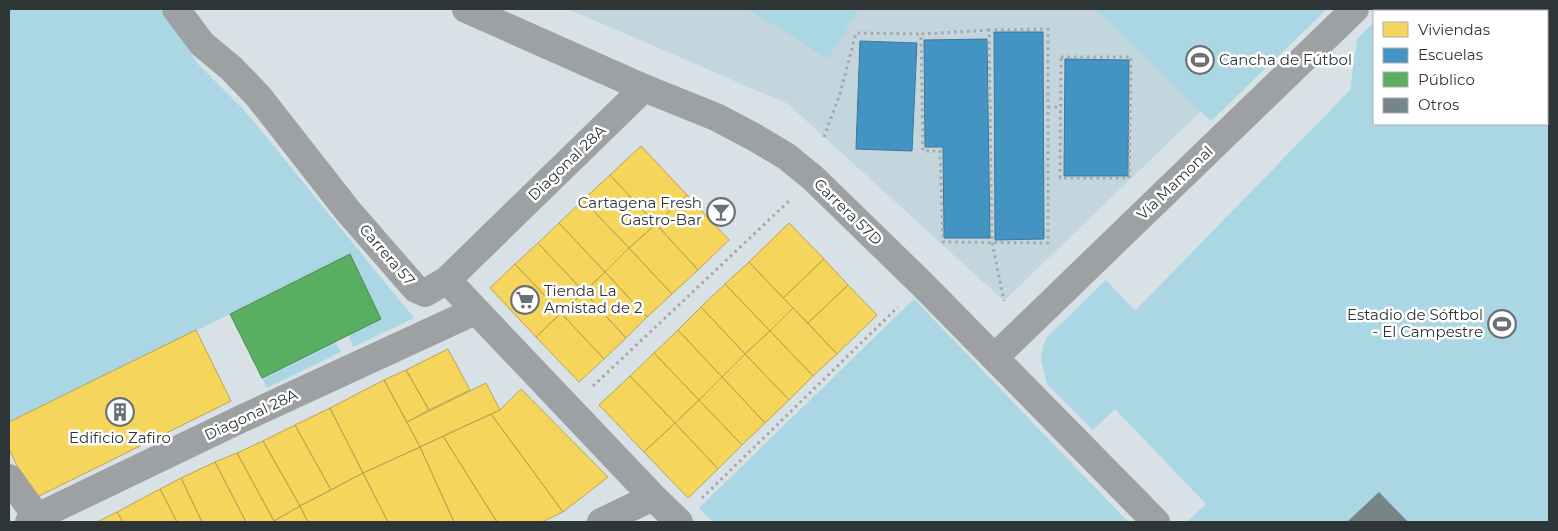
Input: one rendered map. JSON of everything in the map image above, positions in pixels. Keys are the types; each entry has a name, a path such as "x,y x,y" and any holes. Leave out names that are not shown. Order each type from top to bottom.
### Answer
{"street":[{"name":"Carrera 57","path":"176,9 202,44 231,68 258,96 348,212 416,289 425,293 447,280"},
{"name":"Carrera 57D","path":"466,9 644,88 716,117 786,156 813,178 922,284 1156,522"},
{"name":"Vía Mamonal","path":"995,357 1355,9"},
{"name":"Diagonal 28A","path":"447,280 644,88"},
{"path":"447,280 679,522"},
{"name":"Diagonal 28A","path":"33,520 241,419 475,311"},
{"path":"9,478 33,520"},
{"path":"601,522 653,497"}],"path":[{"path":"824,137 840,94 856,33 921,34 1048,29 1048,243 942,242 940,151 923,151 921,34"},
{"path":"989,30 992,242 1004,301"},
{"path":"1061,57 1131,57 1129,178 1060,178 1061,107 1061,57"},
{"path":"1048,107 1061,107"},
{"path":"569,409 813,178"},
{"path":"679,522 922,284"}],"shaded area":[{"path":"9,9 161,9 198,64 245,111 414,318 353,347 349,335 381,319 350,255 9,422"},
{"path":"568,9 1095,9 1201,111 1004,301 788,104"},
{"path":"748,9 859,9 828,59"},
{"name":"Cancha de Fútbol","path":"1095,9 1327,9 1211,121"},
{"path":"1549,9 1549,522 1187,522 1206,504 1115,409 1093,430 1047,384 1041,359 1043,346 1047,337 1106,280 1135,311 1350,90 1357,39 1373,23 1373,125 1548,125 1548,10 1386,10"},
{"path":"914,299 1128,522 713,522 699,508"},
{"path":"335,342 341,352 267,388 262,378"}],"building: Viviendas":[{"path":"641,146 687,195 656,224 610,175"},
{"path":"610,175 656,224 629,248 583,200"},
{"path":"687,195 729,240 698,270 656,224"},
{"path":"583,200 629,248 605,272 559,223"},
{"path":"559,223 605,272 584,292 538,243"},
{"path":"789,223 824,259 783,298 749,262"},
{"path":"656,224 698,270 672,294 629,248"},
{"path":"538,243 584,292 561,313 515,264"},
{"path":"629,248 672,294 647,317 605,272"},
{"path":"824,259 848,285 808,323 783,298"},
{"path":"749,262 793,308 770,331 725,284"},
{"path":"515,264 561,313 536,337 490,288"},
{"path":"605,272 647,317 626,338 584,292"},
{"path":"725,284 770,331 745,354 701,307"},
{"path":"848,285 877,315 837,354 808,323"},
{"path":"584,292 626,338 604,359 561,313"},
{"path":"701,307 745,354 722,377 678,330"},
{"path":"793,308 837,354 813,376 770,331"},
{"path":"561,313 604,359 579,382 536,337"},
{"name":"Edificio Zafiro","path":"196,330 231,401 33,499 9,449 9,422"},
{"path":"678,330 722,377 699,400 654,353"},
{"path":"770,331 813,376 789,400 745,354"},
{"path":"448,349 470,390 429,410 406,370"},
{"path":"654,353 699,400 675,423 630,376"},
{"path":"745,354 789,400 765,423 722,377"},
{"path":"406,370 429,410 407,422 384,380"},
{"path":"630,376 675,423 644,452 599,405"},
{"path":"722,377 765,423 742,445 699,400"},
{"path":"384,380 420,447 363,473 330,408"},
{"path":"486,383 500,410 420,447 407,422"},
{"path":"521,389 608,477 563,512 491,414 500,410"},
{"path":"699,400 742,445 718,469 675,423"},
{"path":"330,408 363,473 331,490 295,425"},
{"path":"491,414 563,512 542,522 497,522 443,436"},
{"path":"675,423 718,469 688,498 644,452"},
{"path":"295,425 331,490 300,506 263,441"},
{"path":"443,436 497,522 454,522 420,447"},
{"path":"263,441 300,506 274,521 237,453"},
{"path":"420,447 454,522 388,522 363,473"},
{"path":"237,453 274,521 246,522 215,462"},
{"path":"215,462 246,522 202,522 181,478"},
{"path":"363,473 388,522 308,522 300,506"},
{"path":"181,478 202,522 177,522 160,489"},
{"path":"160,489 177,522 123,522 117,512"},
{"path":"300,506 308,522 274,521"},
{"path":"117,512 123,522 97,522"}],"building: Escuelas":[{"path":"994,32 1043,32 1044,239 995,240"},
{"path":"987,39 990,238 944,238 943,147 925,147 924,40"},
{"path":"860,41 917,43 912,151 856,149"},
{"path":"1065,59 1129,60 1128,176 1064,176"}],"building: Público":[{"path":"350,254 381,319 262,378 230,314"}],"building: Otros":[{"path":"1379,492 1408,522 1347,522"}],"place":[{"name":"Cancha de Fútbol","path":"1200,60"},
{"name":"Cartagena Fresh Gastro-Bar","path":"721,212"},
{"name":"Tienda La Amistad de 2","path":"525,300"},
{"name":"Estadio de Sóftbol - El Campestre","path":"1502,324"},
{"name":"Edificio Zafiro","path":"120,412"}]}
